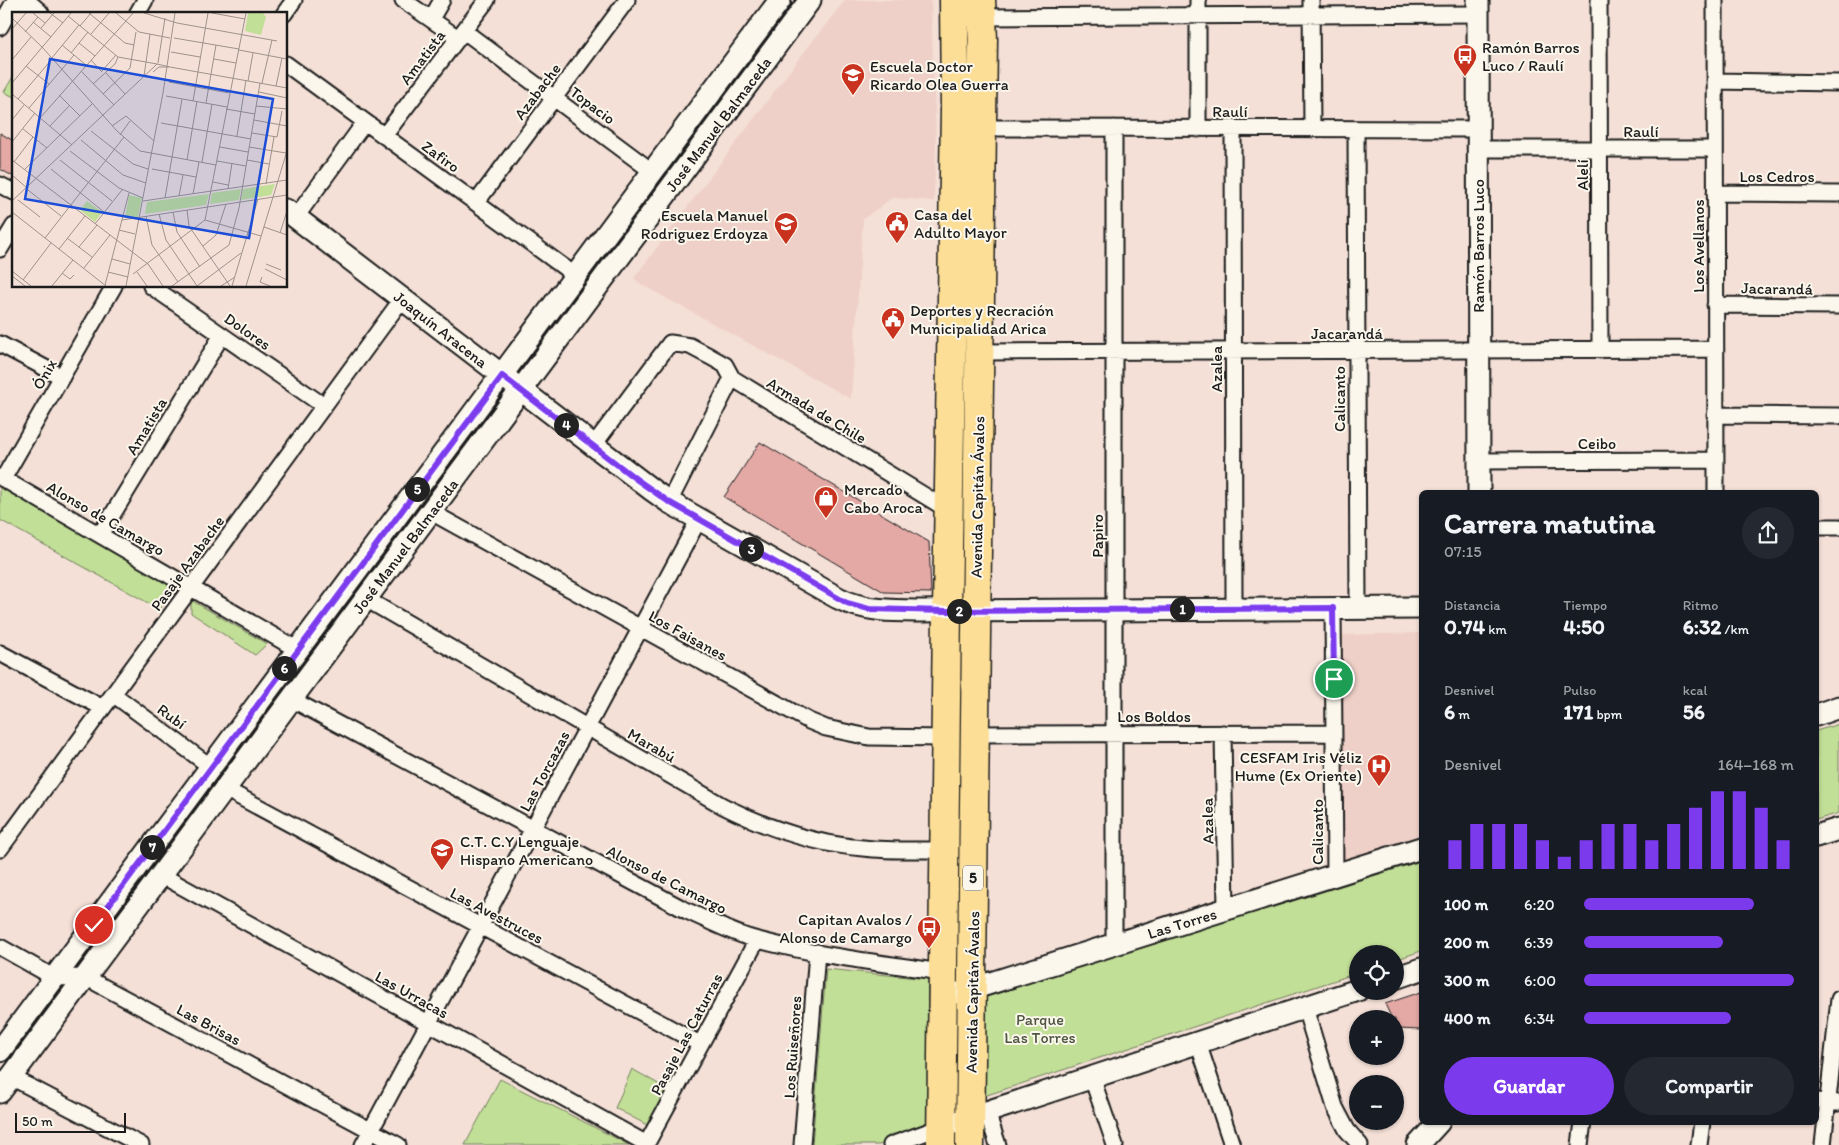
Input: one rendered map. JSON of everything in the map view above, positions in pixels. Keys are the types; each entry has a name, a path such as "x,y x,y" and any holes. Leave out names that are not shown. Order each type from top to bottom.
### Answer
{"highway":[{"name":"Avenida Capitán Ávalos","path":"941,1136 946,611 955,110 954,0"},
{"name":"Avenida Capitán Ávalos","path":"970,1145 979,1115 972,989 982,8"}],"street":[{"path":"0,27 16,0"},
{"path":"22,0 36,12"},
{"path":"138,12 145,0"},
{"path":"285,12 294,0"},
{"name":"Topacio","path":"403,0 431,19 461,34 554,98 653,172"},
{"name":"Amatista","path":"431,19 442,0"},
{"name":"Amatista","path":"384,136 488,0"},
{"name":"Azabache","path":"476,203 627,0"},
{"name":"José Manuel Balmaceda","path":"6,1084 810,0"},
{"path":"1198,0 1198,128"},
{"name":"Alelí","path":"1599,0 1600,350"},
{"name":"Los Avellanos","path":"1715,0 1716,490"},
{"name":"José Manuel Balmaceda","path":"0,1051 502,376 777,2"},
{"path":"1311,7 1312,128"},
{"path":"982,8 1198,16 1311,7 1478,7"},
{"name":"Ramón Barros Luco","path":"1478,7 1479,490"},
{"name":"Zafiro","path":"288,65 576,276"},
{"path":"1715,81 1839,83"},
{"path":"291,214 365,122"},
{"name":"Raulí","path":"982,128 1356,129 1600,149 1715,149"},
{"name":"Papiro","path":"1114,128 1114,944"},
{"name":"Azalea","path":"1233,128 1234,609"},
{"name":"Calicanto","path":"1356,129 1358,608"},
{"path":"0,185 12,191"},
{"name":"Los Cedros","path":"1715,193 1839,194"},
{"name":"Joaquín Aracena","path":"291,214 593,446 669,502 847,603 869,609 946,611 1419,608"},
{"path":"0,250 12,229"},
{"name":"Ónix","path":"2,478 113,288"},
{"name":"Dolores","path":"154,288 324,406"},
{"name":"Pasaje Azabache","path":"0,849 402,299"},
{"name":"Jacarandá","path":"1715,305 1839,306"},
{"name":"Amatista","path":"100,535 222,335"},
{"name":"Armada de Chile","path":"593,446 670,343 690,346 725,366 732,378 948,510"},
{"path":"0,344 62,378"},
{"name":"Jacarandá","path":"979,352 1715,349"},
{"path":"669,502 732,378"},
{"path":"1715,415 1839,416"},
{"name":"Ceibo","path":"1479,461 1716,460"},
{"name":"Alonso de Camargo","path":"2,478 298,650"},
{"name":"Los Faisanes","path":"431,512 809,721 826,728 869,737 945,738"},
{"name":"Las Torcazas","path":"364,1145 699,519"},
{"path":"1819,527 1839,527"},
{"name":"Marabú","path":"366,599 723,806 773,829 804,838 863,848 944,850"},
{"name":"Calicanto","path":"1333,608 1335,875"},
{"path":"0,653 103,708"},
{"name":"Rubí","path":"113,694 211,767"},
{"name":"Alonso de Camargo","path":"291,699 687,911 730,930 756,940 816,952 942,985"},
{"path":"1819,714 1839,707"},
{"name":"Azalea","path":"1223,733 1226,909"},
{"name":"Los Boldos","path":"975,734 1334,733"},
{"name":"Las Avestruces","path":"225,789 700,1044"},
{"path":"1819,835 1839,829"},
{"name":"Las Torres","path":"942,985 972,989 1419,849"},
{"name":"Las Urracas","path":"161,875 647,1144"},
{"name":"Pasaje Las Caturras","path":"647,1144 756,940"},
{"path":"0,947 55,978 85,977"},
{"name":"Los Ruiseñores","path":"802,1145 816,952"},
{"path":"1404,975 1419,970"},
{"name":"Las Brisas","path":"85,977 398,1145"},
{"path":"892,1145 941,1136 979,1115 1349,993"},
{"path":"1823,1145 1839,999"},
{"path":"1305,1008 1335,1107 1347,1130 1360,1145"},
{"path":"1198,1043 1232,1145"},
{"path":"1092,1078 1115,1145"},
{"path":"6,1084 141,1145"},
{"path":"979,1115 998,1145"},
{"path":"1418,1145 1436,1125"},
{"path":"1580,1145 1583,1125"},
{"path":"1699,1145 1702,1125"}],"shaded area":[{"path":"845,0 931,0 936,146 934,201 892,198 863,219 851,399 642,285 634,278"},
{"path":"1419,633 1419,836 1337,862 1337,635"}],"green space":[{"path":"12,78 12,96 4,92"},
{"path":"0,486 177,588 159,609 0,520"},
{"path":"191,600 267,644 255,655 191,613"},
{"path":"1839,724 1839,813 1819,819 1819,730"},
{"name":"Parque Las Torres","path":"1419,862 1419,952 1404,957 1404,945 1349,945 1349,976 978,1098 978,998"},
{"path":"826,969 928,979 927,1129 879,1145 812,1145"},
{"path":"632,1069 669,1090 647,1125 615,1108"},
{"path":"500,1079 629,1145 465,1145"}],"building":[{"path":"0,133 12,140 12,176 0,169"},
{"name":"Mercado Cabo Aroca","path":"760,442 929,542 931,593 884,592 724,497"},
{"path":"1419,993 1419,1030 1404,1029 1404,1010 1388,1010 1385,1004 1404,1000 1404,998"}],"place":[{"name":"Ramón Barros Luco / Raulí","path":"1465,77"},
{"name":"Escuela Doctor Ricardo Olea Guerra","path":"853,96"},
{"name":"Casa del Adulto Mayor","path":"897,244"},
{"name":"Escuela Manuel Rodriguez Erdoyza","path":"786,245"},
{"name":"Deportes y Recración Municipalidad Arica","path":"893,340"},
{"name":"Mercado Cabo Aroca","path":"826,519"},
{"name":"CESFAM Iris Véliz Hume (Ex Oriente)","path":"1379,787"},
{"name":"C.T. C.Y Lenguaje Hispano Americano","path":"442,871"},
{"name":"Capitan Avalos / Alonso de Camargo","path":"929,949"}],"route":[{"path":"94,925 502,376 636,479 669,502 847,603 880,610 946,611 1333,608 1334,679"}]}
